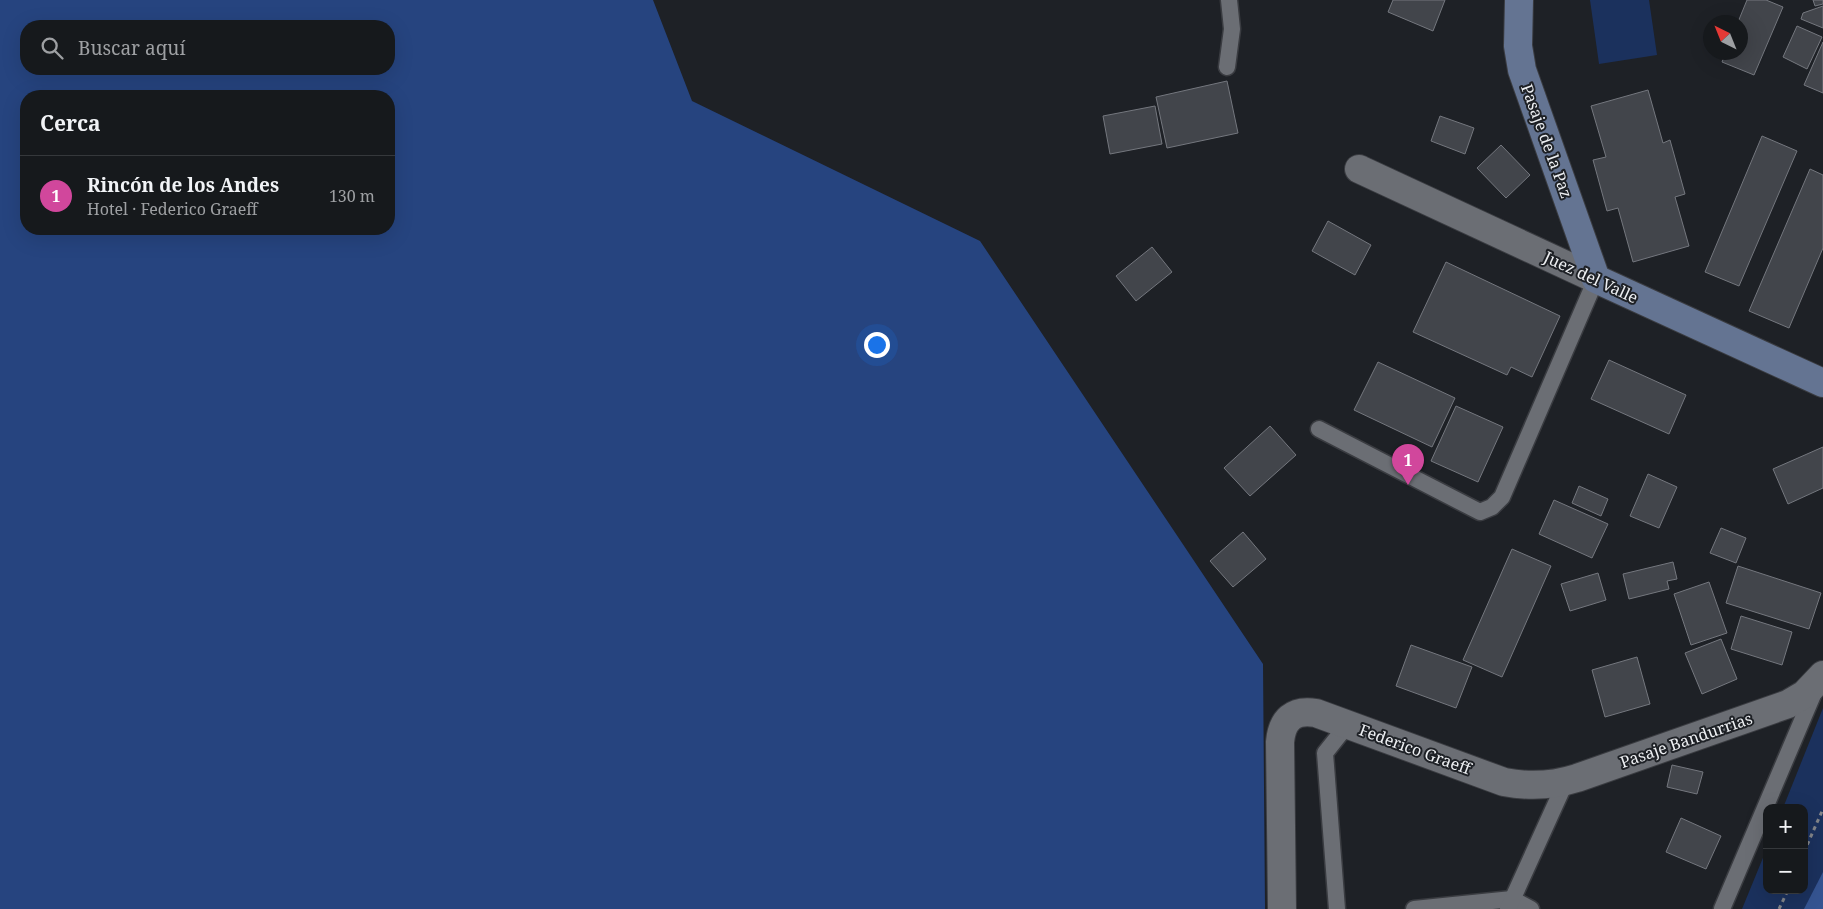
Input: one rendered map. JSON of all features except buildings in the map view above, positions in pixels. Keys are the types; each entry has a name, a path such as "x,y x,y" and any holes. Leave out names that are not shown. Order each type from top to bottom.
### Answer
{"main road":[{"name":"Pasaje de la Paz","path":"1519,0 1518,46 1522,70 1596,279"},
{"name":"Juez del Valle","path":"1596,279 1823,383"}],"street":[{"name":"Juez del Valle","path":"1359,169 1596,279"},
{"name":"Pasaje Bandurrias","path":"1553,784 1788,704 1805,694 1821,678"},
{"name":"Federico Graeff","path":"1282,909 1280,742 1285,722 1299,712 1308,711 1348,724 1504,782 1527,786 1553,784"}],"lane":[{"path":"1227,68 1232,29 1229,0"},
{"path":"1319,429 1480,512 1492,507 1502,497 1596,279"},
{"path":"1722,909 1821,678"},
{"path":"1337,909 1325,754 1348,724"},
{"path":"1510,904 1553,784"},
{"path":"1414,909 1510,904 1531,909"}],"path":[{"path":"1805,849 1823,809"},
{"path":"1779,909 1786,894"}],"shaded area":[{"path":"0,0 653,0 692,101 980,241 1263,664 1265,909 0,909"},
{"path":"1590,0 1649,0 1657,55 1599,64"},
{"path":"1823,708 1823,909 1742,909 1763,858 1763,894 1808,894 1808,804 1785,804"},
{"path":"1823,872 1823,909 1804,909"}],"place":[{"name":"Rincón de los Andes","path":"1408,485"}]}
